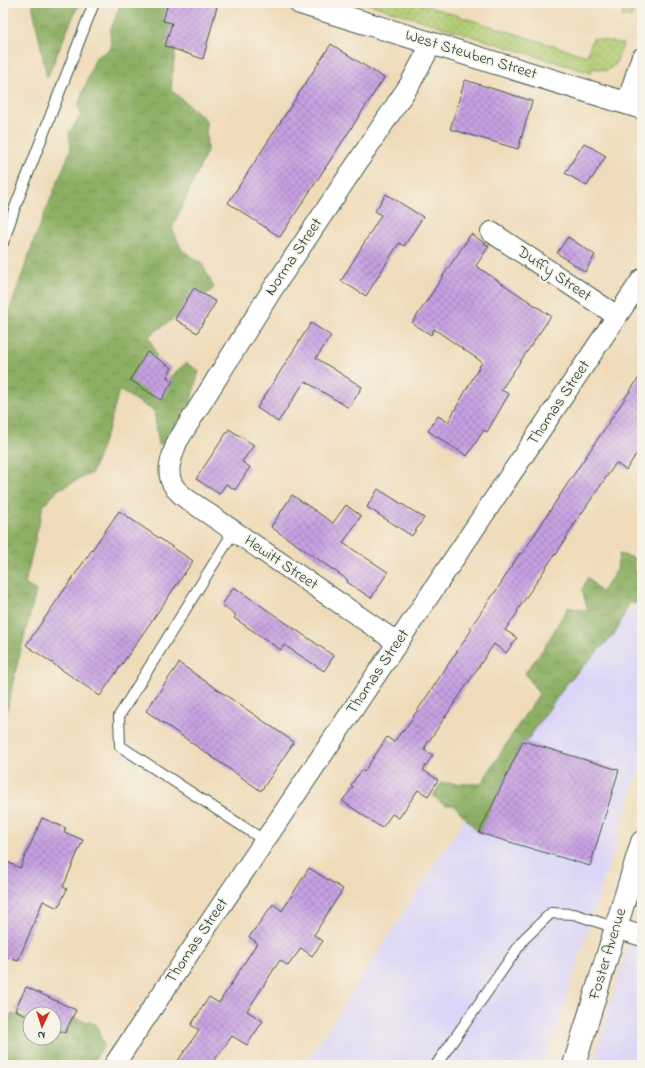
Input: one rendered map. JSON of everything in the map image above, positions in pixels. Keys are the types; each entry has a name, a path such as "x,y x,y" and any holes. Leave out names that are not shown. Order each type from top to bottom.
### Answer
{"main road":[{"name":"West Steuben Street","path":"300,3 635,106"},
{"path":"635,106 642,59"},
{"name":"Foster Avenue","path":"574,1065 616,928 638,868 642,842"}],"street":[{"name":"Norma Street","path":"170,476 171,459 177,442 272,290 410,84 432,43"},
{"name":"Duffy Street","path":"490,232 617,316"},
{"name":"Thomas Street","path":"114,1065 642,279"},
{"name":"Hewitt Street","path":"170,476 174,488 184,496 398,643"},
{"path":"616,928 642,936"}],"lane":[{"path":"3,244 14,210 94,3"},
{"path":"234,531 119,716 120,746 265,840"},
{"path":"436,1065 524,939 551,913 574,914 616,928"}],"shaded area":[{"path":"642,598 642,761 545,1065 305,1065 539,704"},
{"path":"642,900 642,1065 593,1065 624,958"}],"green space":[{"path":"32,3 79,3 47,78"},
{"path":"121,3 187,3 177,33 171,90 206,120 207,151 172,228 182,250 202,263 214,288 149,336 165,381 186,363 199,371 191,401 192,430 159,445 154,411 119,390 110,424 92,473 59,489 43,506 25,584 36,591 15,673 3,729 3,330 34,240 71,149 69,133 81,115 78,105 96,57 111,49 110,31"},
{"path":"365,3 417,3 587,56 593,38 623,44 616,64 607,71 593,68 591,73"},
{"path":"626,3 635,3 631,18 622,16"},
{"path":"619,554 634,558 634,571 642,574 642,604 629,603 616,632 568,682 526,742 523,741 479,833 454,805 445,805 433,796 441,783 481,784 539,694 525,673 544,648 568,607 588,611 582,590 588,577 601,593 617,570"},
{"path":"13,1014 22,1016 22,1046 62,1046 62,1018 66,1016 96,1024 104,1046 91,1065 3,1065 3,1018"}],"building":[{"path":"168,3 218,3 203,59 165,46 172,23 163,21"},
{"path":"331,44 384,78 280,237 228,203"},
{"path":"465,80 532,101 518,149 450,129"},
{"path":"584,143 606,156 587,186 565,173"},
{"path":"386,194 423,217 404,246 399,243 366,296 341,281 381,215 375,211"},
{"path":"471,234 489,246 476,266 551,316 501,390 509,394 487,432 484,430 467,456 428,431 438,416 448,422 482,362 434,329 431,335 412,323"},
{"path":"568,237 595,255 585,272 557,253"},
{"path":"194,288 216,302 197,333 175,319"},
{"path":"311,323 331,336 316,358 362,387 349,408 305,381 278,422 257,408"},
{"path":"147,352 172,368 167,377 173,381 161,400 130,380"},
{"path":"642,373 642,445 626,470 616,463 575,523 556,555 555,554 517,611 518,612 505,630 517,638 506,653 494,644 425,747 424,750 433,755 423,770 438,780 428,796 418,790 399,818 392,814 382,828 342,801 353,787 351,785 362,770 364,772 387,737 394,742 402,731 403,732 472,629 470,628 520,553 522,554"},
{"path":"229,429 254,445 242,462 250,467 235,490 226,484 219,494 196,479"},
{"path":"378,489 424,518 412,536 367,507"},
{"path":"292,495 333,523 346,505 361,516 343,543 388,572 371,598 347,582 348,580 271,527"},
{"path":"119,511 193,561 100,696 26,645"},
{"path":"234,587 334,656 324,671 284,645 281,650 234,618 236,615 222,605"},
{"path":"179,663 294,742 261,791 146,711"},
{"path":"523,741 619,770 590,866 479,833"},
{"path":"42,818 66,828 64,832 83,840 63,887 67,889 58,908 43,901 18,961 3,956 3,860 20,868"},
{"path":"309,868 343,889 314,935 323,941 312,956 301,948 288,966 280,960 247,1011 263,1021 247,1045 232,1036 211,1065 175,1065 199,1030 191,1025 209,997 219,1003 257,943 249,937 273,904 282,911"},
{"path":"26,987 76,1010 65,1033 62,1032 62,1006 22,1006 22,1013 15,1010"}]}
